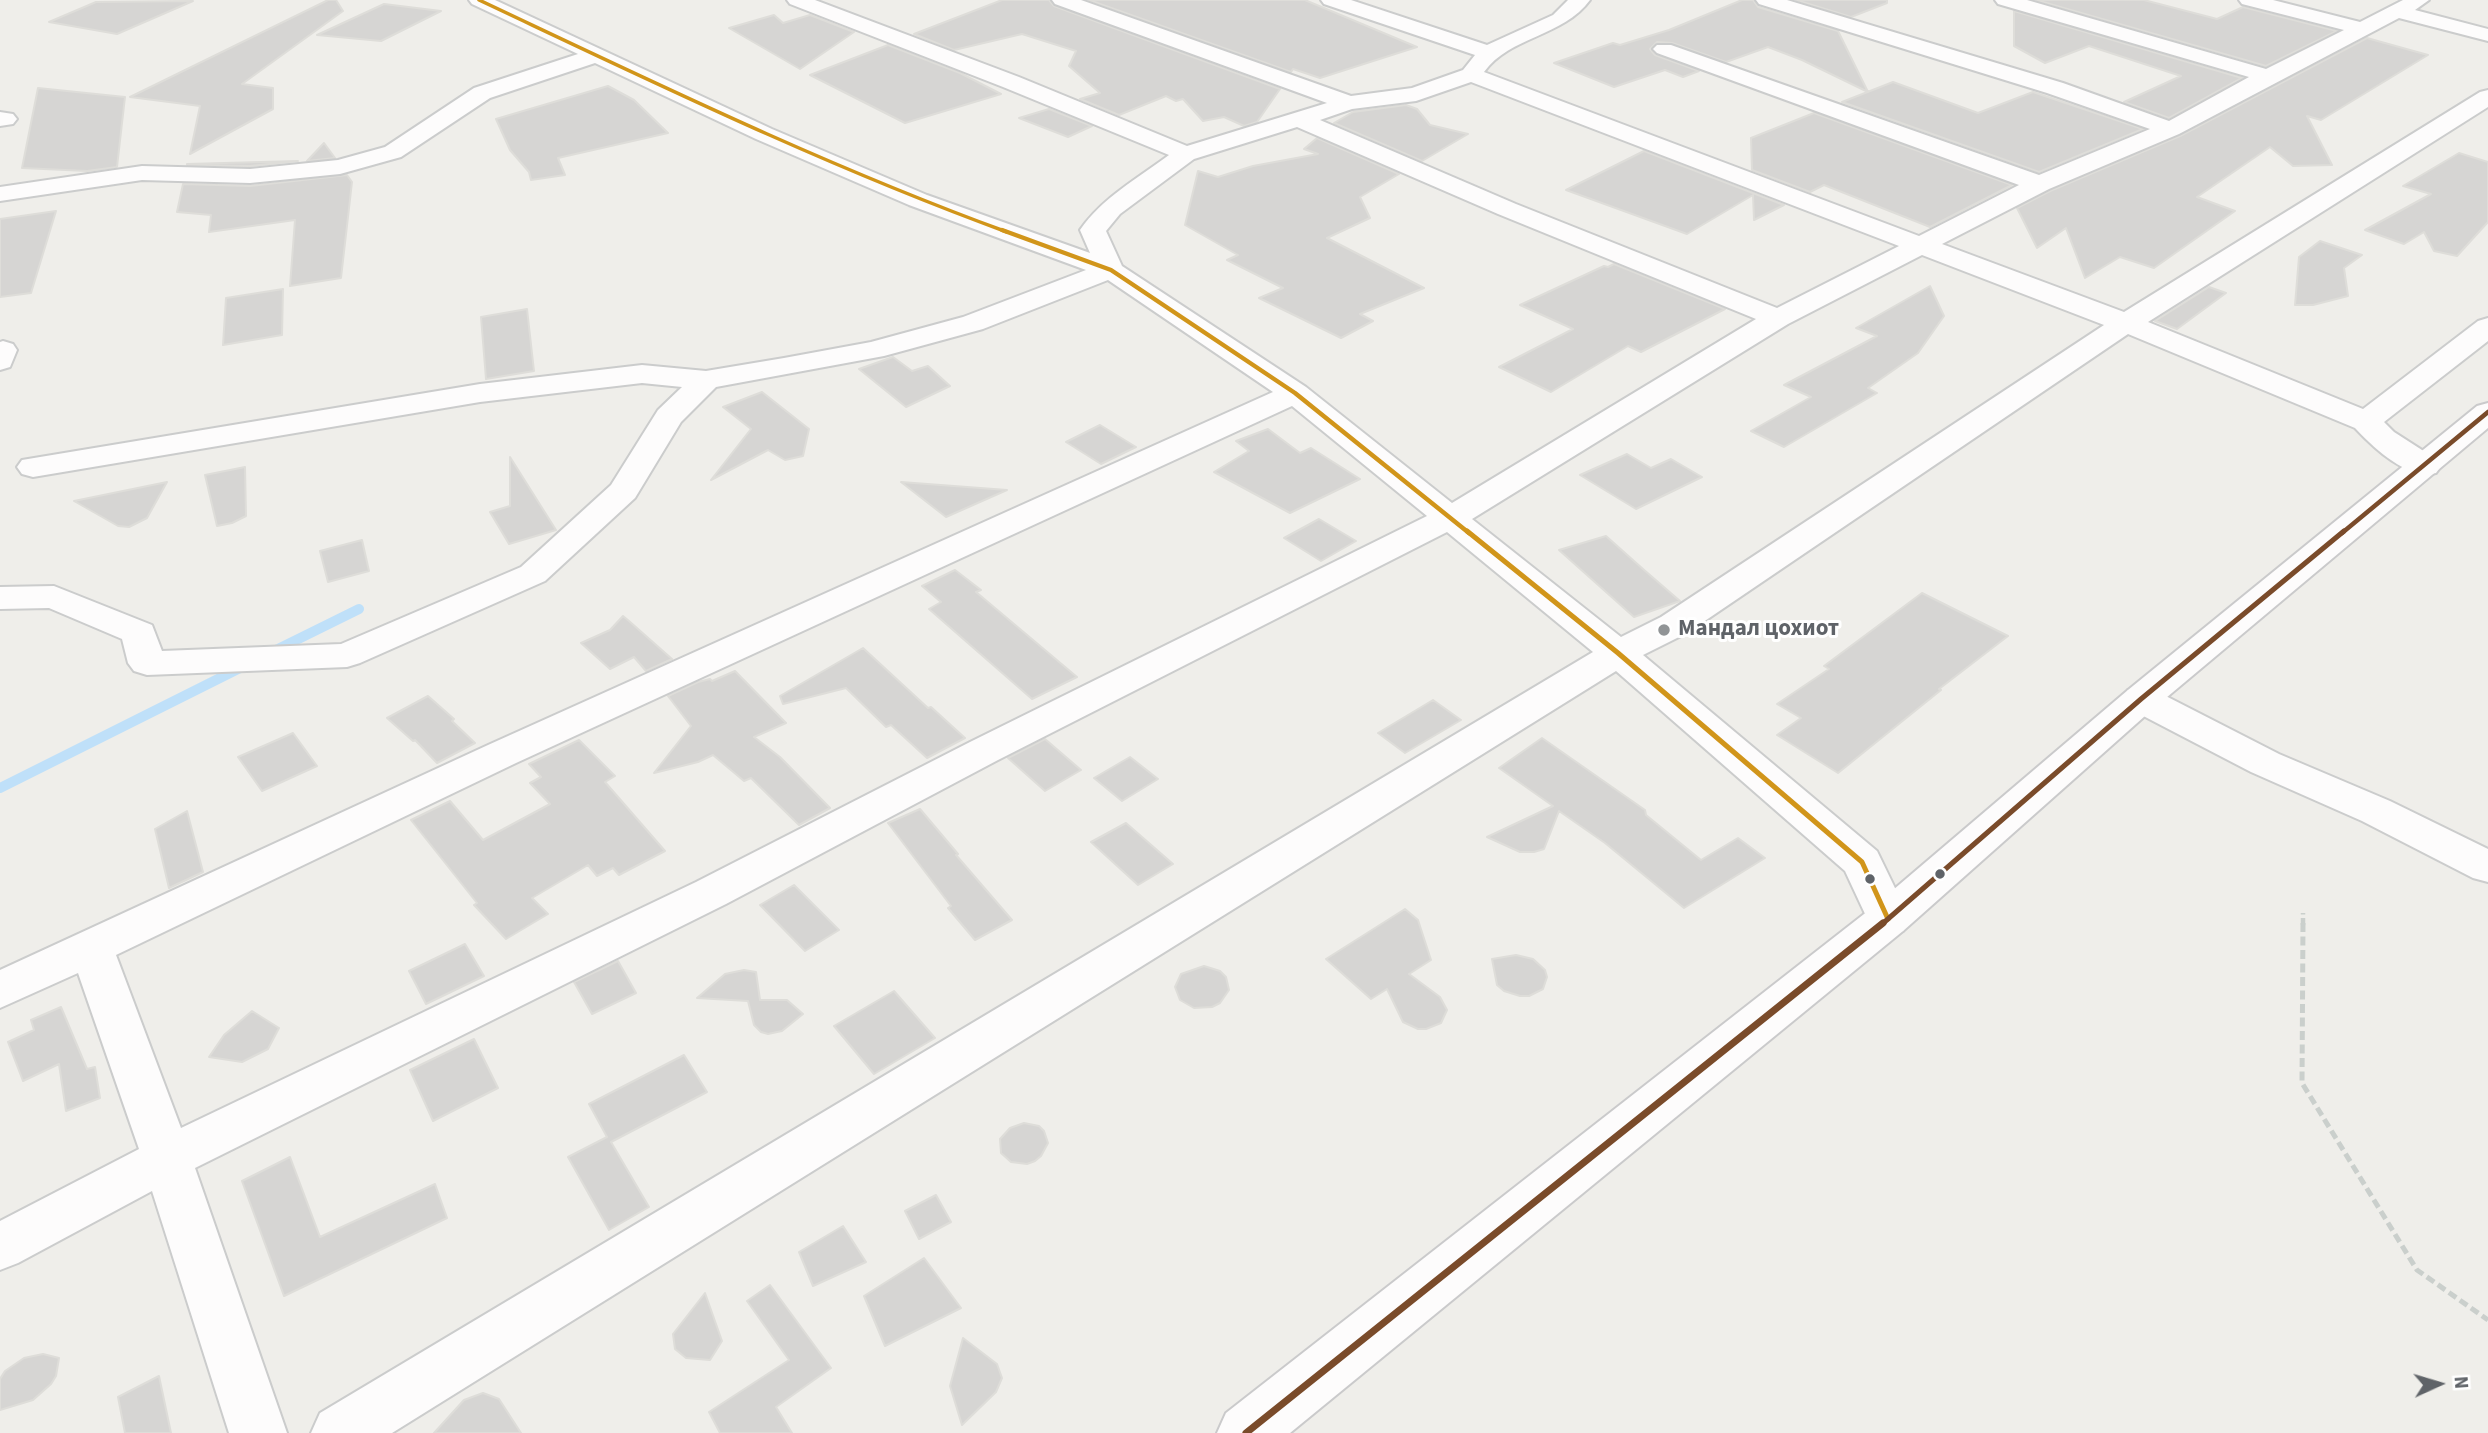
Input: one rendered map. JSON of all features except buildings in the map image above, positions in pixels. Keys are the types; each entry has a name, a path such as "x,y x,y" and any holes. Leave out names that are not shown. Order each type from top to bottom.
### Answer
{"street":[{"path":"479,0 764,134 918,200 1111,270 1296,393 1618,653 1862,862 1888,919"},
{"path":"797,0 1011,82 1186,154"},
{"path":"1062,0 1349,103"},
{"path":"1331,0 1489,52"},
{"path":"1111,270 1093,230 1111,209 1186,154 1349,103 1416,94 1471,75 1489,52 1560,19 1580,0"},
{"path":"1766,0 2055,88 2171,129"},
{"path":"2005,0 2268,76"},
{"path":"2249,0 2365,29"},
{"path":"0,1247 167,1158 712,893 984,751 1452,517 1778,318 2040,184 2171,129 2268,76 2410,6 2488,35"},
{"path":"1664,48 2040,184"},
{"path":"0,194 142,173 250,176 340,167 393,152 482,93 597,55"},
{"path":"1471,75 2126,323 2366,421 2383,439 2425,466"},
{"path":"340,1433 1618,653 1674,625 2126,323 2488,97"},
{"path":"1301,120 1507,209 1778,318"},
{"path":"33,467 480,393 642,374 706,380 874,350 973,323 1111,270"},
{"path":"2366,421 2488,327"},
{"path":"0,351 3,350 0,361"},
{"path":"0,598 54,597 139,633 147,663 347,655 533,575 623,491 669,417 706,380"},
{"path":"0,990 799,618 1296,393"},
{"path":"1246,1433 1888,919 2141,699 2488,412"},
{"path":"2141,699 2264,762 2376,811 2488,867"},
{"path":"91,947 167,1158 258,1433"}],"path":[{"path":"2302,913 2302,1083 2417,1270 2488,1320"}],"waterway":[{"path":"274,651 359,609"},
{"path":"0,788 244,666"}],"transit line":[{"path":"479,0 764,134 918,200 1111,270 1295,393 1618,653 1862,862 1888,919"},
{"path":"1246,1433 1888,919 2141,699 2488,412"}],"place":[{"name":"Мандал цохиот","path":"1664,630"}]}
